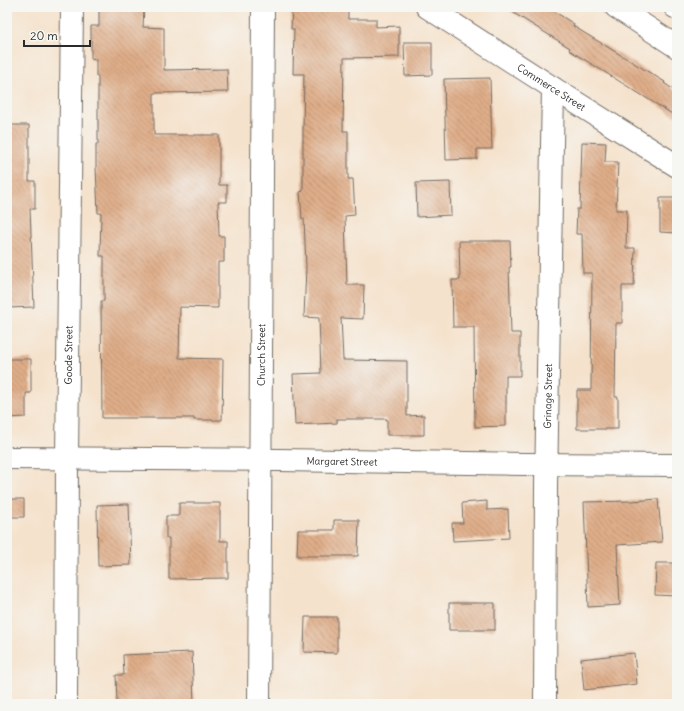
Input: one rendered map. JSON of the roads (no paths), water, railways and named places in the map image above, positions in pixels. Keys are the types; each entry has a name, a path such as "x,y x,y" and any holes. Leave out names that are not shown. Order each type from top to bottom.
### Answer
{"street":[{"name":"Goode Street","path":"66,704 72,7"},
{"name":"Church Street","path":"259,704 263,7"},
{"name":"Commerce Street","path":"427,7 677,166"},
{"path":"616,7 677,47"},
{"name":"Grinage Street","path":"545,704 546,464 553,88"},
{"name":"Margaret Street","path":"7,458 261,459 677,465"}]}
